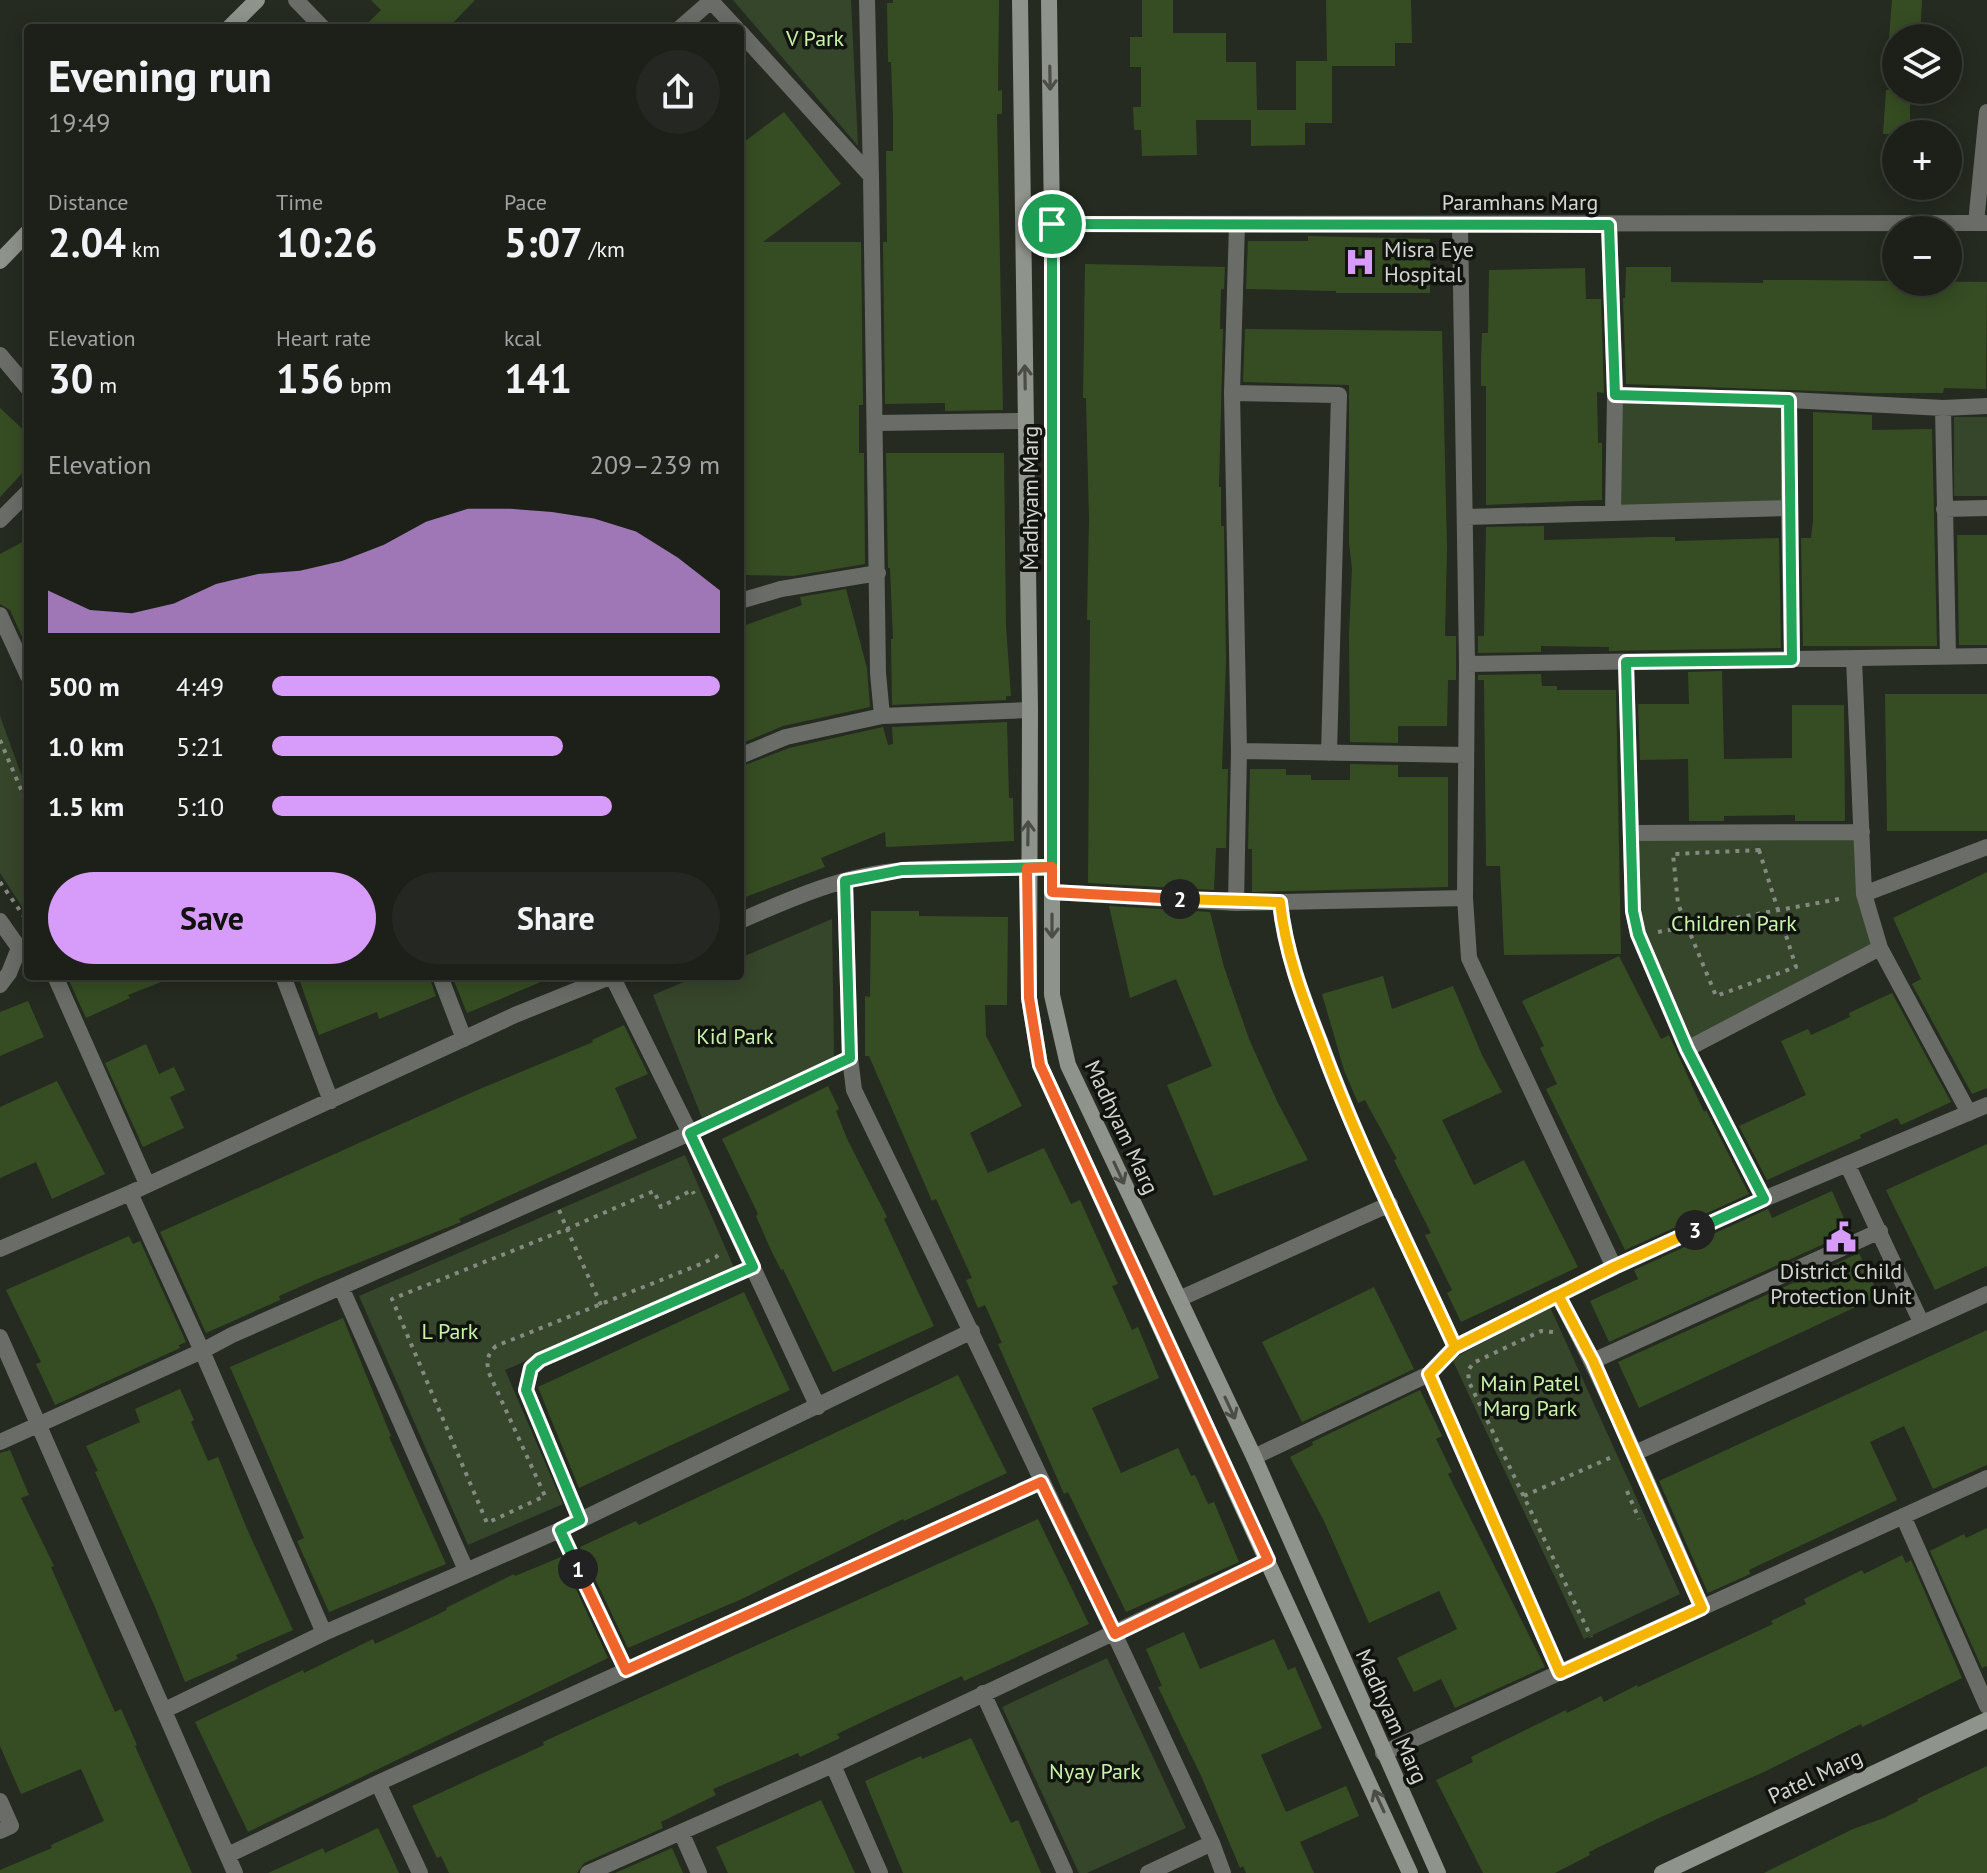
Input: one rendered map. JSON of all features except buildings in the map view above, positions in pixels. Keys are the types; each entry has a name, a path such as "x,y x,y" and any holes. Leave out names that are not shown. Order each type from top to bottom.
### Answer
{"street":[{"path":"233,24 257,0"},
{"path":"296,0 319,24"},
{"path":"685,24 712,0 733,24"},
{"path":"867,0 878,673 882,716"},
{"name":"Madhyam Marg","path":"1020,0 1030,710 1027,868 1029,998 1040,1065 1410,1873"},
{"name":"Madhyam Marg","path":"1049,0 1052,995 1068,1065 1254,1457 1438,1873"},
{"path":"744,37 871,176"},
{"path":"1982,223 1987,112"},
{"name":"Paramhans Marg","path":"1052,224 1982,223"},
{"path":"1236,903 1239,751 1232,393 1237,224"},
{"path":"1460,225 1466,517 1465,898 1469,958 1614,1267"},
{"path":"1609,225 1615,395 1613,513"},
{"path":"0,261 24,236"},
{"path":"0,355 24,383"},
{"path":"1232,393 1339,395 1329,753"},
{"path":"1615,395 1943,408 1987,406"},
{"path":"1789,400 1792,660"},
{"path":"1943,408 1948,657"},
{"path":"875,423 1025,421"},
{"path":"0,520 24,496"},
{"path":"1466,517 1789,508"},
{"path":"1944,509 1987,508"},
{"path":"744,600 781,589 878,573"},
{"path":"0,615 24,667"},
{"path":"1467,664 1987,656"},
{"path":"1854,659 1864,894 1880,948 1969,1113"},
{"path":"1626,662 1633,911 1638,934 1687,1049 1764,1199"},
{"path":"744,754 786,737 882,716 1030,710"},
{"path":"1239,751 1465,755"},
{"path":"1631,833 1862,832"},
{"path":"1864,894 1987,847"},
{"path":"744,919 788,900 845,881 902,870 1052,867"},
{"path":"845,881 850,1058 854,1090 1115,1634 1223,1873"},
{"path":"1052,892 1236,903 1465,898"},
{"path":"1280,902 1283,935 1342,1103 1455,1347"},
{"path":"0,921 24,948 0,985"},
{"path":"1687,1049 1880,948"},
{"path":"57,980 147,1184"},
{"path":"285,980 331,1101"},
{"path":"442,980 464,1039"},
{"path":"0,1249 130,1193 464,1039 603,980"},
{"path":"614,980 690,1133 818,1407"},
{"path":"0,1442 232,1335 690,1133 850,1058"},
{"path":"1254,1457 1429,1374 1455,1347 1614,1267 1764,1199 1987,1105"},
{"path":"1848,1166 1921,1322"},
{"path":"130,1193 324,1633"},
{"path":"1179,1299 1390,1204"},
{"path":"1593,1361 1880,1231"},
{"path":"580,1520 526,1390 531,1368 540,1360 753,1267"},
{"path":"341,1287 466,1570"},
{"path":"1635,1453 1987,1294"},
{"path":"1558,1295 1593,1361 1702,1608"},
{"path":"165,1710 324,1633 560,1530 972,1331"},
{"path":"0,1337 235,1873"},
{"path":"1429,1374 1560,1673"},
{"path":"1383,1753 1987,1478"},
{"path":"228,1855 378,1783 1041,1482"},
{"path":"1903,1516 1987,1706"},
{"path":"560,1530 626,1670"},
{"path":"588,1873 833,1765 1268,1560"},
{"path":"983,1693 1065,1873"},
{"name":"Patel Marg","path":"1662,1873 1987,1720"},
{"path":"833,1765 880,1873"},
{"path":"378,1783 420,1873"},
{"path":"0,1801 11,1826 0,1831"},
{"path":"681,1832 699,1873"},
{"path":"1148,1873 1212,1843"}],"path":[{"path":"0,740 24,797"},
{"path":"1759,850 1778,910 1796,967 1716,996 1678,904 1673,854 1759,850"},
{"path":"0,882 24,914"},
{"path":"1658,932 1864,894"},
{"path":"699,1203 692,1190 661,1207 654,1191 392,1299 487,1523 545,1496 489,1373 486,1362 489,1353 496,1346 716,1257 722,1251 723,1241"},
{"path":"552,1193 601,1305"},
{"path":"1557,1333 1541,1331 1473,1363 1468,1371 1469,1382 1593,1641"},
{"path":"1524,1496 1612,1457"},
{"path":"1624,1486 1643,1528"}],"green space":[{"name":"V Park","path":"733,0 851,0 858,146"},
{"path":"1615,395 1788,406 1785,509 1621,513"},
{"path":"1954,417 1987,417 1987,496 1954,496"},
{"path":"0,716 24,782 24,910 0,873"},
{"name":"Children Park","path":"1862,832 1880,948 1687,1049 1638,934 1631,833"},
{"name":"Kid Park","path":"832,919 834,1058 702,1118 653,995 689,980 744,980 744,956"},
{"name":"L Park","path":"685,1155 735,1270 505,1370 563,1504 468,1545 359,1296"},
{"name":"Main Patel Marg Park","path":"1550,1307 1680,1594 1584,1639 1452,1359"},
{"name":"Nyay Park","path":"1107,1658 1186,1828 1087,1873 1079,1873 1002,1707"}],"place":[{"name":"Misra Eye Hospital","path":"1360,262"},
{"name":"District Child Protection Unit","path":"1841,1237"}],"route":[{"path":"1052,224 1052,867 902,870 845,881 850,1058 690,1133 753,1267 540,1360 531,1368 526,1390 580,1520 560,1530 626,1670 1041,1482 1115,1634 1268,1560 1040,1065 1029,998 1027,868 1052,867 1052,892 1236,903 1280,902 1283,935 1342,1103 1455,1347 1558,1295 1593,1361 1702,1608 1560,1673 1429,1374 1455,1347 1558,1295 1614,1267 1764,1199 1687,1049 1638,934 1633,911 1626,662 1792,660 1789,400 1615,395 1609,225 1052,224"}]}
